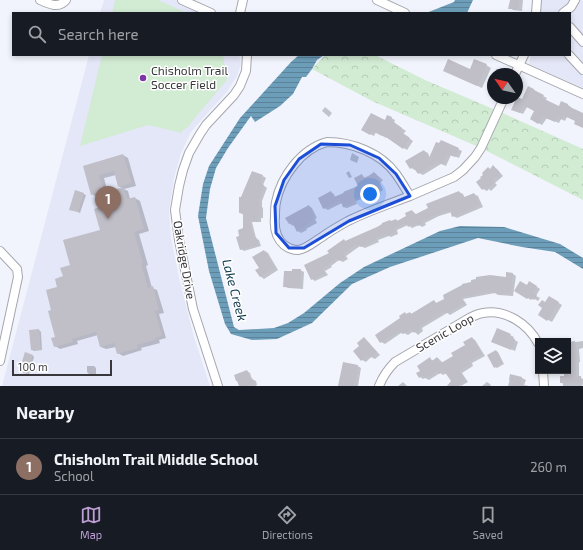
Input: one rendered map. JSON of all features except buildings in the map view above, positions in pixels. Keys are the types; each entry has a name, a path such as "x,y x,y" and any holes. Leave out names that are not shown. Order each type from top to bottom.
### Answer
{"street":[{"path":"40,0 52,5 58,5 66,0"},
{"path":"182,0 209,12"},
{"path":"240,12 243,0"},
{"path":"536,12 537,0"},
{"path":"564,12 571,7 574,0"},
{"path":"380,1 403,12"},
{"path":"571,29 583,42"},
{"name":"Oakridge Drive","path":"218,386 193,309 179,240 175,210 179,186 189,152 206,125 234,95 240,86 246,71 247,56"},
{"path":"498,56 583,94"},
{"path":"519,66 524,56"},
{"path":"570,56 583,70"},
{"path":"410,196 396,174 379,158 350,145 327,142 310,150 299,159 289,171 279,190 275,206 276,233 283,244 289,248 298,250 304,248 335,228 349,221 410,196 454,177 463,170 481,148 501,104"},
{"path":"0,251 17,269 18,277 0,361"},
{"name":"Scenic Loop","path":"379,386 389,367 395,362 476,314 496,312 513,318 528,328 535,338"},
{"path":"543,374 544,386"}],"highlighted area":[{"path":"321,144 350,145 379,158 396,174 410,196 349,221 304,248 289,248 276,233 275,206 284,180 299,159"}],"shaded area":[{"path":"104,0 177,0 203,12 100,12"},
{"path":"542,0 583,0 583,88 529,64 531,56 571,56 571,12 540,12"},
{"path":"89,56 239,56 241,64 237,76 227,92 191,132 181,153 174,178 169,211 171,238 180,282 194,337 210,386 2,386"}],"green space":[{"path":"115,0 158,0 185,12 112,12"},
{"path":"102,56 223,56 227,80 188,127 182,131 182,133 148,125 80,146"},
{"path":"324,56 377,56 425,80 583,149 583,200 481,148 372,101 312,69"}],"water":[{"path":"455,0 473,0 467,12 429,12 454,2"},
{"path":"298,56 323,56 317,60 306,77 302,77 293,94 280,106 255,122 251,116 228,148 216,168 210,189 206,218 234,327 239,330 274,328 288,323 304,313 340,283 364,267 440,231 460,226 504,227 560,244 583,258 583,269 555,252 478,238 390,267 352,284 312,323 277,339 252,340 231,334 225,324 209,271 198,216 203,184 209,166 240,118"}],"place":[{"name":"Chisholm Trail Soccer Field","path":"143,78"},
{"name":"Chisholm Trail Middle School","path":"108,219"}],"water label":[{"name":"Lake Creek","path":"235,290"}]}
